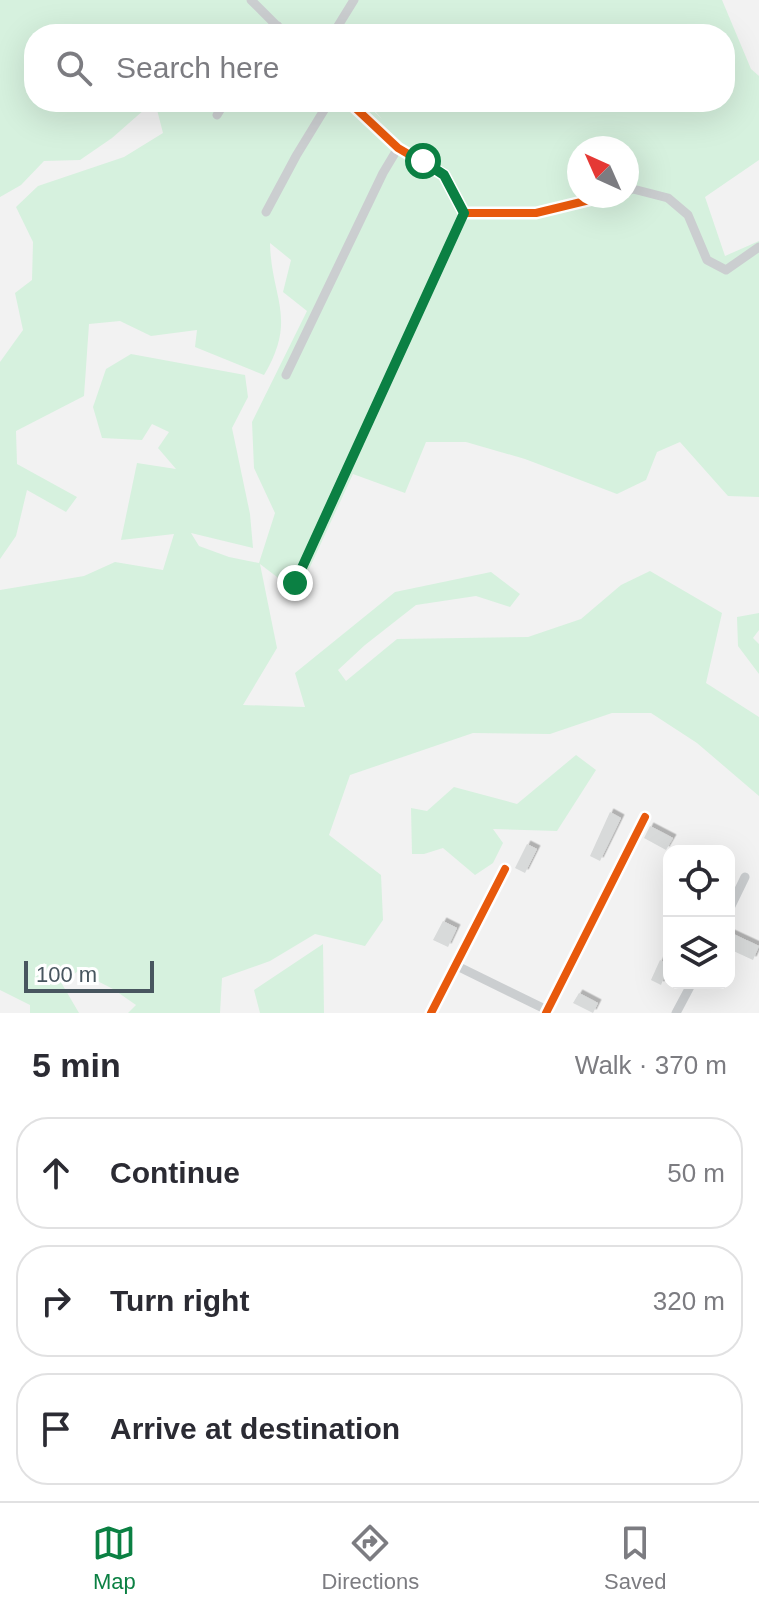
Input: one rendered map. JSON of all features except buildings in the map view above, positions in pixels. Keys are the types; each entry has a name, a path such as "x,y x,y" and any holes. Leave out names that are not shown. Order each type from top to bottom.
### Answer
{"street":[{"path":"251,0 276,24"},
{"path":"339,24 354,0"},
{"path":"266,212 323,112"},
{"path":"360,112 398,148 444,175 464,213"},
{"path":"286,375 398,148"},
{"path":"639,191 668,198 688,215 707,260 726,270 759,247"},
{"path":"464,213 536,213 567,205"},
{"path":"295,583 464,213"},
{"path":"455,965 548,1012 645,817"},
{"path":"431,1013 505,869"},
{"path":"735,898 745,877"},
{"path":"676,1013 689,989"}],"green space":[{"path":"0,0 722,0 732,24 24,24 24,112 142,112 80,160 44,161 21,185 0,197"},
{"path":"735,31 751,69 759,76 759,160 705,197 725,256 759,241 759,497 728,496 680,442 657,452 646,480 617,494 525,459 466,442 426,442 405,493 353,474 298,593 260,564 277,648 243,705 305,707 295,673 395,592 491,572 520,594 510,607 476,596 416,605 338,670 346,681 397,639 528,637 581,619 621,585 650,571 722,613 706,683 759,717 759,796 697,743 651,713 612,713 550,734 473,733 350,775 329,835 381,875 383,920 365,946 315,934 270,961 222,978 220,1013 128,1013 136,1005 78,971 62,984 79,1013 30,1013 30,1005 0,990 0,590 84,576 115,562 163,570 174,534 121,540 137,463 176,469 158,448 169,432 152,424 142,440 102,438 93,407 106,369 131,354 245,375 248,397 232,428 250,514 253,548 191,533 199,546 229,557 259,563 275,513 254,468 252,422 307,311 283,292 291,260 270,243 281,323 274,355 264,375 195,347 197,330 151,336 120,321 89,324 84,396 16,431 17,464 77,497 66,512 27,490 16,536 0,559 0,362 23,330 15,293 32,280 33,242 16,207 38,186 124,157 163,133 158,112 375,112 382,119 376,112 735,112"},
{"path":"759,613 759,630 753,638 759,644 759,674 738,646 737,617"},
{"path":"576,755 596,770 557,831 493,829 503,843 493,863 475,875 443,848 412,854 411,808 427,811 454,787 517,804"},
{"path":"323,944 324,1013 260,1013 254,990"}],"cycle path":[{"path":"360,112 398,148 444,175 464,213 536,213 567,205"},
{"path":"546,1013 645,817"},
{"path":"431,1013 505,869"}],"route":[{"path":"295,583 464,213 444,175 423,161"}]}
